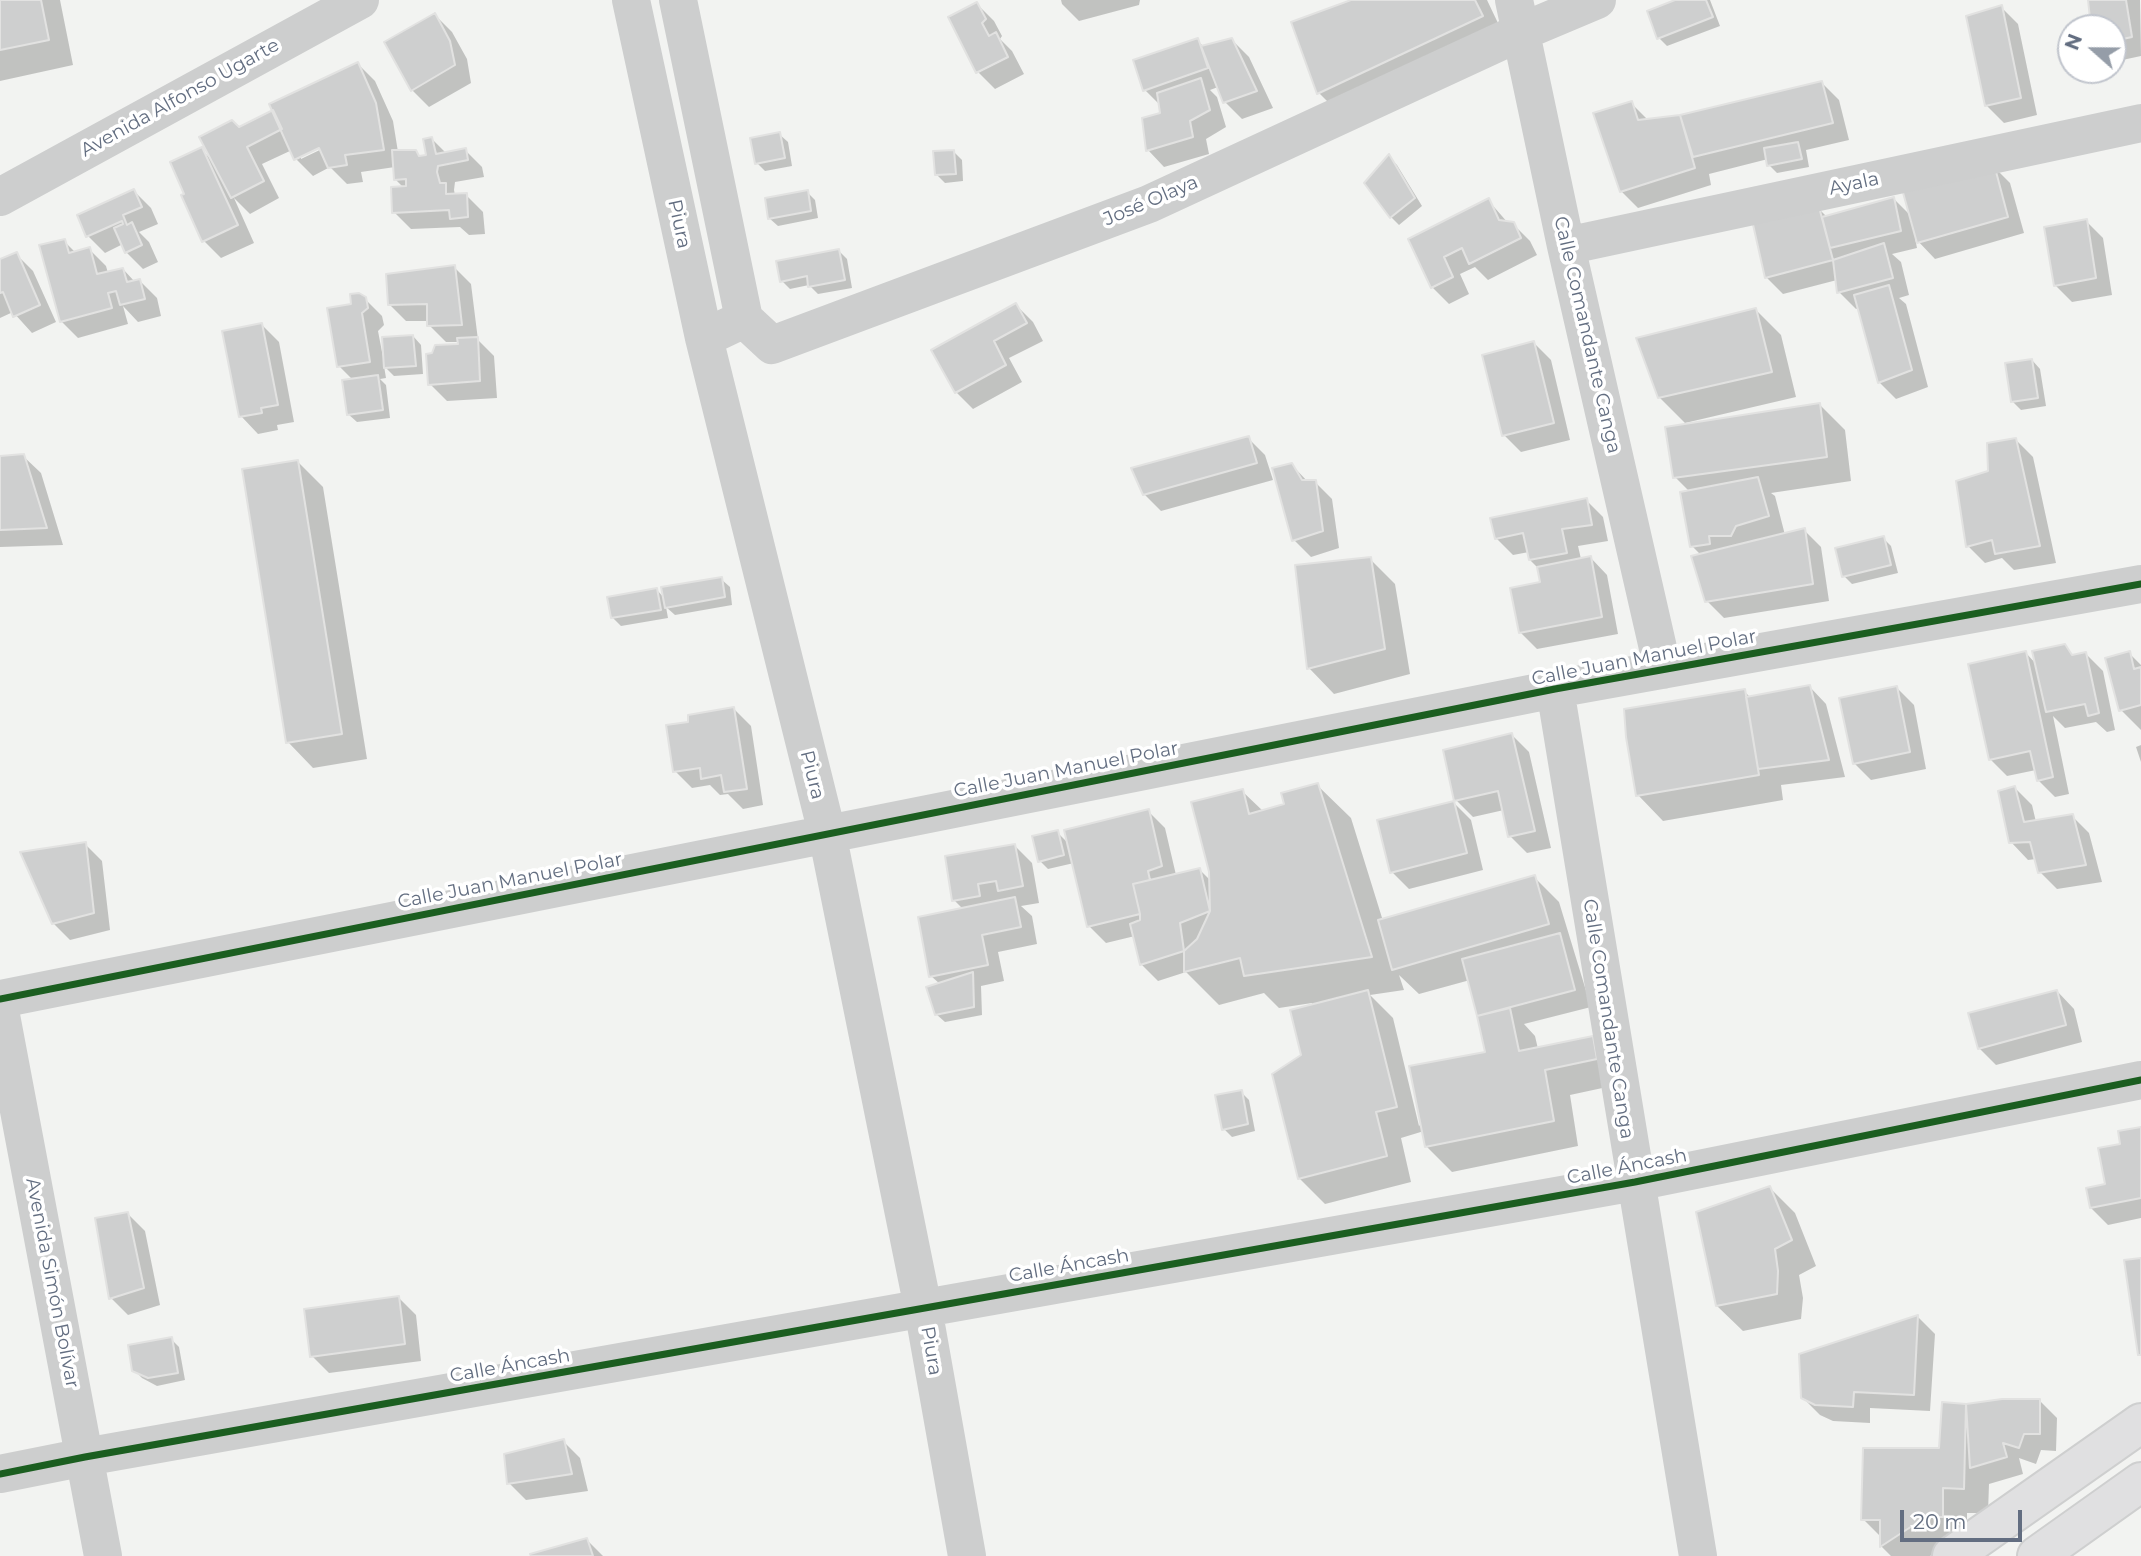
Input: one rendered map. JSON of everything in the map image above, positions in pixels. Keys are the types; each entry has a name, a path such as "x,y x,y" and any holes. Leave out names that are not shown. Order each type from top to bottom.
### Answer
{"main road":[{"path":"1952,1556 2141,1423"},
{"path":"2037,1556 2141,1482"}],"street":[{"name":"Avenida Alfonso Ugarte","path":"0,197 360,0"},
{"name":"Piura","path":"631,0 704,338 827,833 923,1308 967,1556"},
{"path":"678,0 744,319 704,338"},
{"name":"José Olaya","path":"744,319 772,345 1149,204 1518,16 1597,0"},
{"name":"Calle Comandante Canga","path":"1518,16 1566,246 1663,670"},
{"name":"Ayala","path":"1566,246 2141,123"},
{"name":"Calle Juan Manuel Polar","path":"0,999 827,833 1506,701 1555,689 2141,584"},
{"name":"Calle Comandante Canga","path":"1555,689 1698,1556"},
{"name":"Avenida Simón Bolívar","path":"0,1010 103,1556"},
{"name":"Calle Áncash","path":"0,1474 1635,1182 2141,1080"}],"building":[{"path":"0,0 41,0 49,40 0,50"},
{"path":"1351,0 1475,0 1483,16 1317,94 1291,22"},
{"path":"1675,0 1706,0 1713,17 1657,39 1647,11"},
{"path":"2088,0 2126,0 2132,37 2127,38 2127,14 2090,14"},
{"path":"977,2 986,19 982,23 989,36 996,32 1008,57 976,73 948,17"},
{"path":"2002,5 2021,98 1985,106 1966,16"},
{"path":"435,13 450,41 455,65 411,91 384,42"},
{"path":"1198,38 1208,68 1143,91 1133,60"},
{"path":"1232,38 1257,91 1223,103 1201,46"},
{"path":"358,62 376,103 384,150 345,155 347,165 328,168 319,148 294,160 269,104"},
{"path":"1201,78 1210,110 1190,121 1193,137 1146,151 1142,118 1160,113 1157,93"},
{"path":"1822,81 1833,123 1693,157 1680,115"},
{"path":"1632,101 1638,120 1680,115 1695,168 1620,192 1593,113"},
{"path":"273,110 282,129 247,147 264,181 231,198 199,137 232,120 239,127"},
{"path":"780,132 785,158 755,164 750,138"},
{"path":"432,137 436,154 466,148 468,160 438,166 437,172 440,183 446,183 446,194 467,193 468,217 450,219 449,210 392,213 391,187 406,186 406,179 394,180 392,150 416,150 419,156 426,155 423,139"},
{"path":"1798,142 1802,159 1767,166 1764,148"},
{"path":"202,147 238,225 202,242 170,162"},
{"path":"954,150 956,174 935,175 933,151"},
{"path":"1389,154 1415,198 1390,218 1364,183"},
{"path":"1994,164 2008,217 1917,243 1902,189"},
{"path":"134,189 142,207 123,215 127,225 132,222 142,245 125,253 114,228 123,224 122,221 86,237 77,215"},
{"path":"808,190 811,211 768,219 765,198"},
{"path":"1894,197 1901,231 1830,248 1822,217"},
{"path":"1489,198 1499,220 1514,222 1521,238 1469,264 1462,248 1444,257 1453,277 1431,288 1408,239"},
{"path":"1819,207 1833,260 1765,278 1752,220"},
{"path":"2087,219 2096,278 2054,286 2044,227"},
{"path":"65,239 69,253 90,247 97,274 123,268 127,282 140,279 145,299 120,305 116,291 108,293 112,308 60,322 39,245"},
{"path":"1884,243 1893,278 1837,293 1833,260"},
{"path":"839,249 845,280 808,287 807,276 780,282 776,261"},
{"path":"17,252 40,305 13,317 3,292 0,293 0,259"},
{"path":"455,265 462,325 427,326 427,304 388,305 386,274"},
{"path":"1889,285 1912,370 1878,383 1854,295"},
{"path":"359,293 366,297 368,308 362,313 370,362 337,367 327,308 351,304 350,294"},
{"path":"1016,303 1027,323 994,341 1006,365 955,393 931,350"},
{"path":"1756,308 1772,372 1658,398 1636,338"},
{"path":"262,323 278,405 261,408 262,413 239,417 222,331"},
{"path":"413,335 416,366 384,368 382,337"},
{"path":"478,337 480,381 428,385 426,354 432,353 435,345 458,344 457,338"},
{"path":"1534,341 1554,423 1502,436 1482,355"},
{"path":"2032,359 2038,398 2011,402 2005,363"},
{"path":"378,375 383,410 347,415 342,380"},
{"path":"1820,403 1827,457 1673,478 1665,427"},
{"path":"1249,436 1257,463 1143,495 1131,468"},
{"path":"2016,438 2040,546 1995,554 1992,540 1966,547 1956,481 1988,471 1987,443"},
{"path":"24,454 47,528 0,530 0,456"},
{"path":"298,460 342,734 286,743 242,469"},
{"path":"1292,463 1302,480 1316,480 1323,531 1292,541 1272,468"},
{"path":"1758,477 1769,516 1736,526 1731,536 1709,536 1710,544 1690,547 1680,492"},
{"path":"1587,498 1592,525 1562,529 1567,553 1529,560 1523,533 1495,539 1490,518"},
{"path":"1805,528 1813,584 1705,602 1691,556"},
{"path":"1884,536 1891,565 1842,577 1835,548"},
{"path":"1591,556 1602,617 1519,633 1510,588 1540,582 1537,567"},
{"path":"1371,557 1385,649 1307,669 1295,565"},
{"path":"722,577 725,597 665,608 661,587"},
{"path":"657,588 661,610 611,618 607,597"},
{"path":"2065,644 2072,655 2086,652 2099,713 2088,716 2085,704 2046,712 2032,651"},
{"path":"2026,651 2053,777 2037,781 2030,751 1989,760 1968,664"},
{"path":"2130,651 2134,669 2141,667 2141,705 2119,711 2105,658"},
{"path":"1810,685 1829,760 1758,769 1746,697"},
{"path":"1897,686 1910,752 1853,764 1839,698"},
{"path":"1745,689 1759,775 1636,796 1624,709"},
{"path":"734,707 747,789 724,792 721,775 701,779 700,768 673,772 666,725 688,722 688,715"},
{"path":"1512,733 1535,831 1508,837 1498,791 1454,801 1443,750"},
{"path":"1318,783 1372,957 1244,976 1240,958 1184,972 1184,951 1197,939 1210,911 1209,872 1191,802 1243,789 1249,814 1284,804 1281,793"},
{"path":"2015,786 2024,822 2073,814 2086,865 2038,873 2030,842 2009,843 1998,791"},
{"path":"1454,801 1467,853 1390,873 1377,820"},
{"path":"1149,809 1162,866 1148,871 1150,880 1133,884 1140,914 1087,927 1064,830"},
{"path":"1058,830 1064,855 1038,862 1032,836"},
{"path":"86,842 94,913 52,924 20,852"},
{"path":"1015,844 1023,886 998,891 996,881 978,884 980,896 952,901 945,856"},
{"path":"1200,868 1210,911 1180,923 1184,951 1140,965 1130,924 1140,920 1133,884"},
{"path":"1535,875 1549,924 1392,970 1378,920"},
{"path":"1015,897 1021,927 982,935 988,965 929,977 918,917"},
{"path":"1560,933 1575,990 1477,1016 1462,959"},
{"path":"973,972 974,1007 935,1015 926,987"},
{"path":"1368,990 1397,1107 1376,1112 1387,1156 1298,1179 1272,1074 1301,1055 1290,1010"},
{"path":"2057,990 2066,1025 1978,1049 1968,1013"},
{"path":"1510,1008 1519,1051 1593,1036 1597,1059 1545,1070 1554,1121 1425,1147 1409,1066 1485,1052 1477,1016"},
{"path":"1242,1090 1248,1124 1222,1130 1215,1095"},
{"path":"2141,1127 2141,1198 2090,1208 2086,1188 2105,1184 2098,1148 2120,1144 2118,1131"},
{"path":"1770,1186 1792,1240 1775,1249 1777,1294 1716,1306 1696,1212"},
{"path":"128,1212 144,1288 109,1299 95,1218"},
{"path":"2141,1258 2141,1355 2138,1355 2124,1260"},
{"path":"399,1296 405,1344 310,1357 304,1309"},
{"path":"1918,1315 1914,1395 1854,1392 1853,1407 1815,1405 1801,1398 1799,1354"},
{"path":"172,1337 178,1373 148,1378 132,1371 128,1345"},
{"path":"2002,1399 2040,1399 2040,1434 2024,1434 2019,1448 2003,1443 2007,1457 1970,1468 1966,1404"},
{"path":"1942,1402 1966,1404 1964,1489 1943,1488 1943,1517 1926,1517 1880,1547 1880,1520 1861,1520 1863,1448 1939,1448"},
{"path":"564,1439 572,1474 507,1484 504,1454"},
{"path":"587,1538 593,1556 530,1554"}],"cycle path":[{"path":"0,999 1555,689 2141,584"},
{"path":"0,1474 1635,1182 2141,1080"}]}
